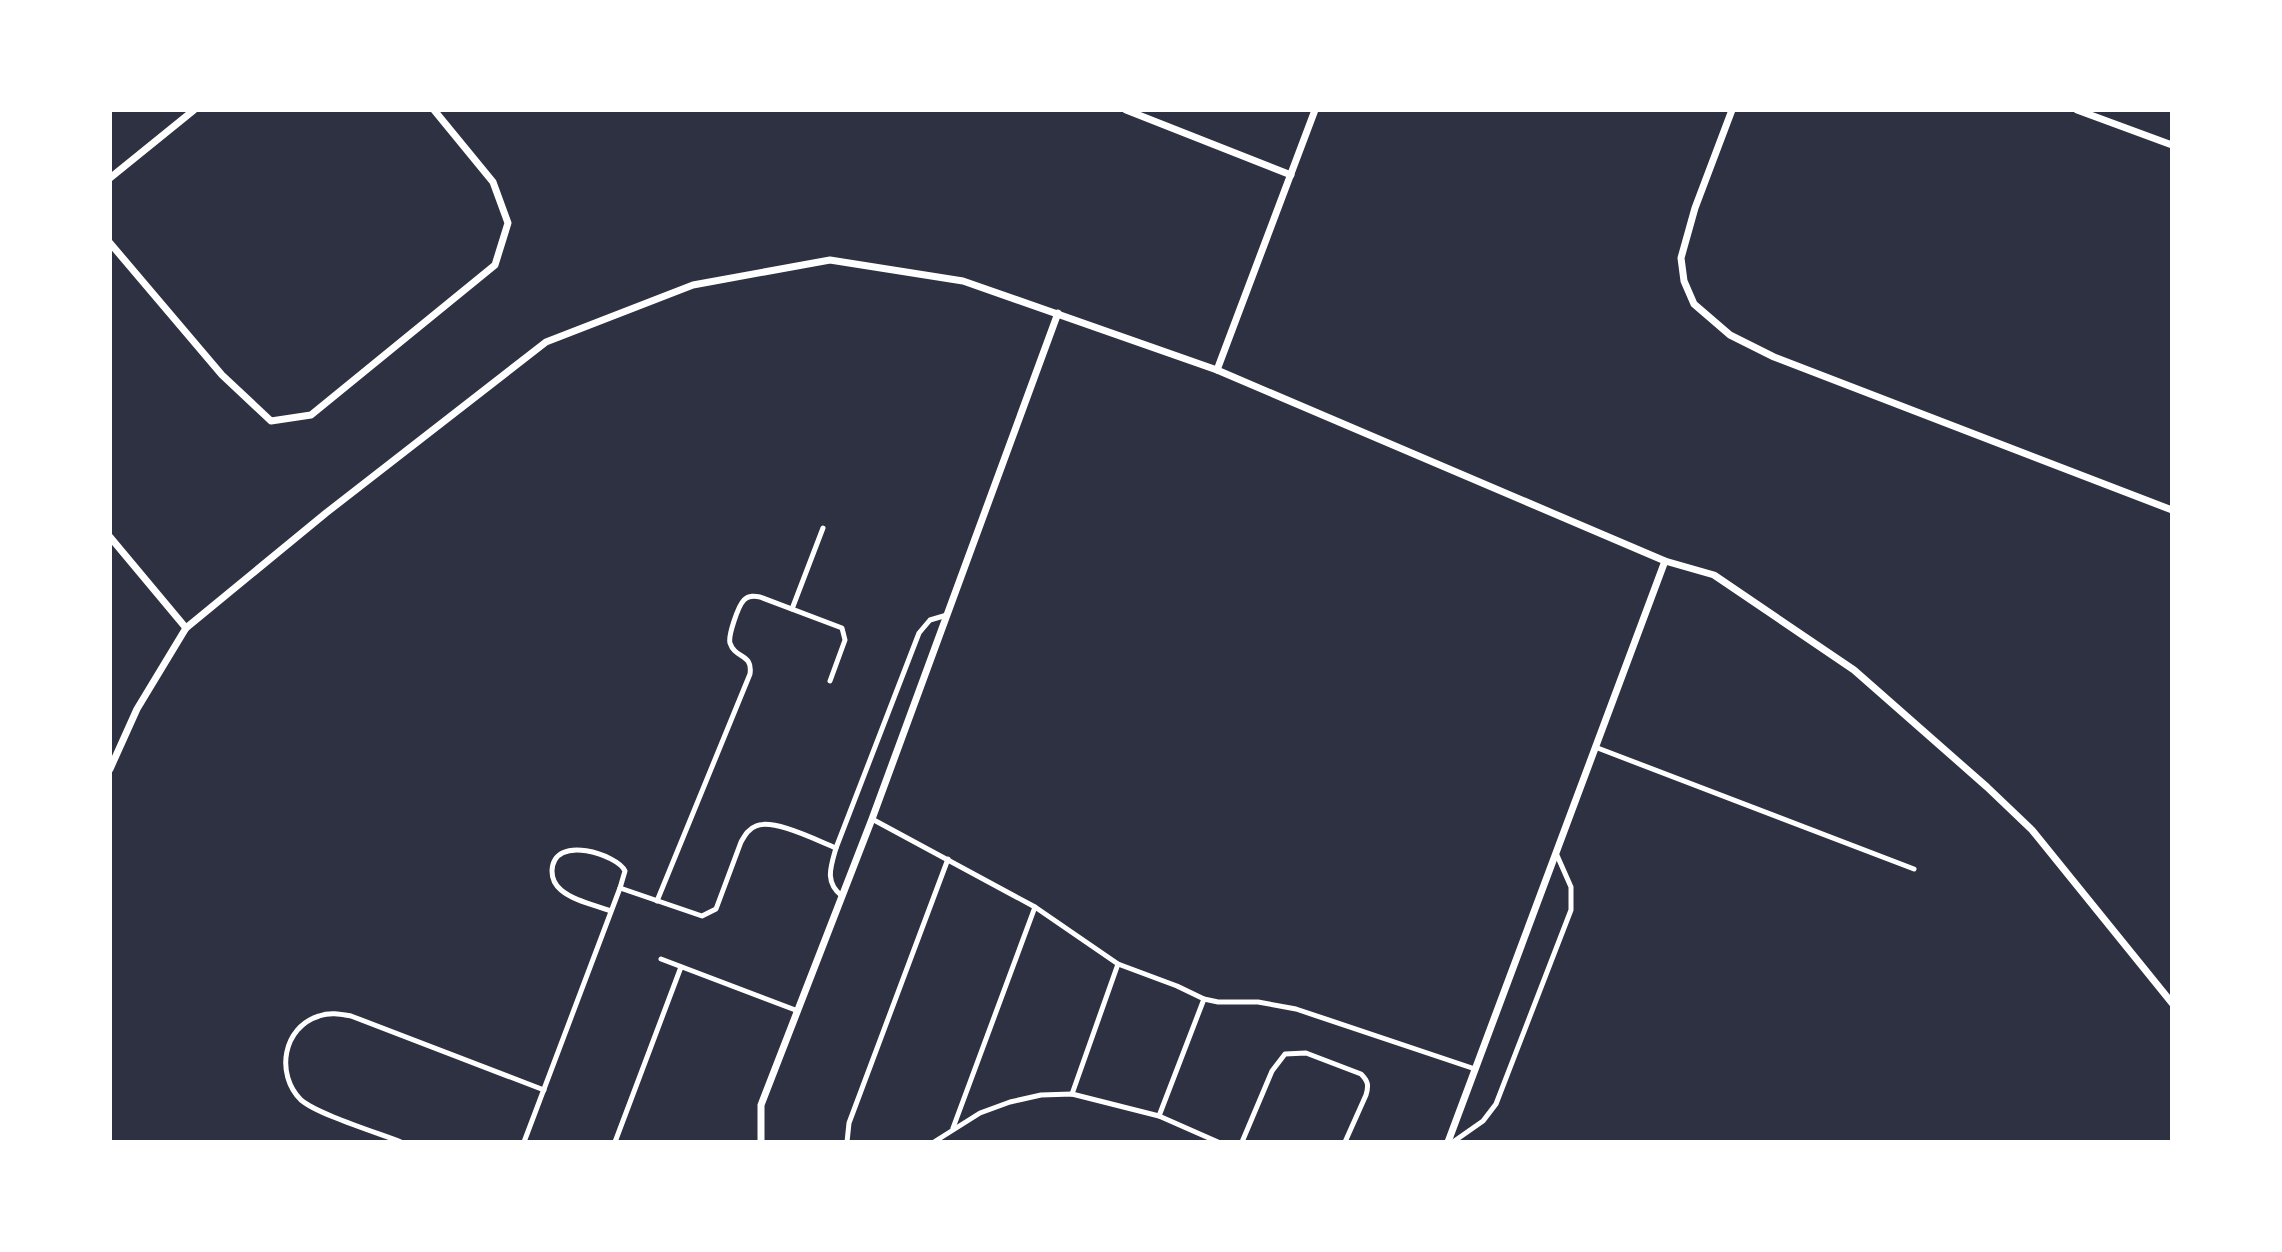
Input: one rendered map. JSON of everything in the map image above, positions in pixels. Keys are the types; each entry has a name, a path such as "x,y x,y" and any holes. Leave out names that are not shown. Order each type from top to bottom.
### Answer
{"street":[{"path":"110,243 222,375 271,421 311,415 495,265 508,223 493,182 434,110"},
{"path":"1126,110 1291,175"},
{"path":"1217,370 1315,110"},
{"path":"1732,110 1695,208 1681,258 1684,281 1694,304 1730,335 1774,358 2172,510"},
{"path":"2077,110 2172,145"},
{"path":"110,178 193,111"},
{"path":"110,769 138,709 186,628 326,513 546,342 693,285 830,261 962,281 1058,313 1217,370 1665,561 1714,575 1865,679 1987,787 2032,830 2172,1003"},
{"path":"761,1142 761,1105 872,819 1058,313"},
{"path":"110,537 186,628"},
{"path":"1450,1142 1555,852 1665,561"}],"lane":[{"path":"792,609 823,528"},
{"path":"657,901 750,674 748,660 729,643 729,636 744,600 756,596 837,625 845,633 845,640 830,681"},
{"path":"842,895 836,891 830,878 836,848 919,633 930,620 947,615"},
{"path":"1595,747 1914,869"},
{"path":"872,819 1035,908 1118,964 1204,999 1218,1002 1258,1002 1296,1009 1475,1069"},
{"path":"620,888 695,915 709,914 716,909 741,842 747,832 756,826 774,825 836,848"},
{"path":"524,1142 620,888 625,871 618,862 574,849 564,851 555,858 552,879 558,889 611,911"},
{"path":"1450,1142 1483,1121 1496,1104 1571,910 1571,887 1555,852"},
{"path":"847,1142 849,1123 948,859"},
{"path":"953,1128 1035,908"},
{"path":"661,959 798,1011"},
{"path":"1072,1094 1118,964"},
{"path":"615,1142 681,967"},
{"path":"1159,1116 1204,999"},
{"path":"401,1142 318,1110 303,1101 291,1088 286,1071 286,1054 292,1038 302,1025 326,1014 351,1016 544,1090"},
{"path":"1242,1142 1272,1071 1285,1054 1306,1053 1361,1074 1366,1079 1366,1095 1345,1142"},
{"path":"934,1142 980,1113 1010,1102 1041,1095 1072,1094 1159,1116 1218,1142"}]}
